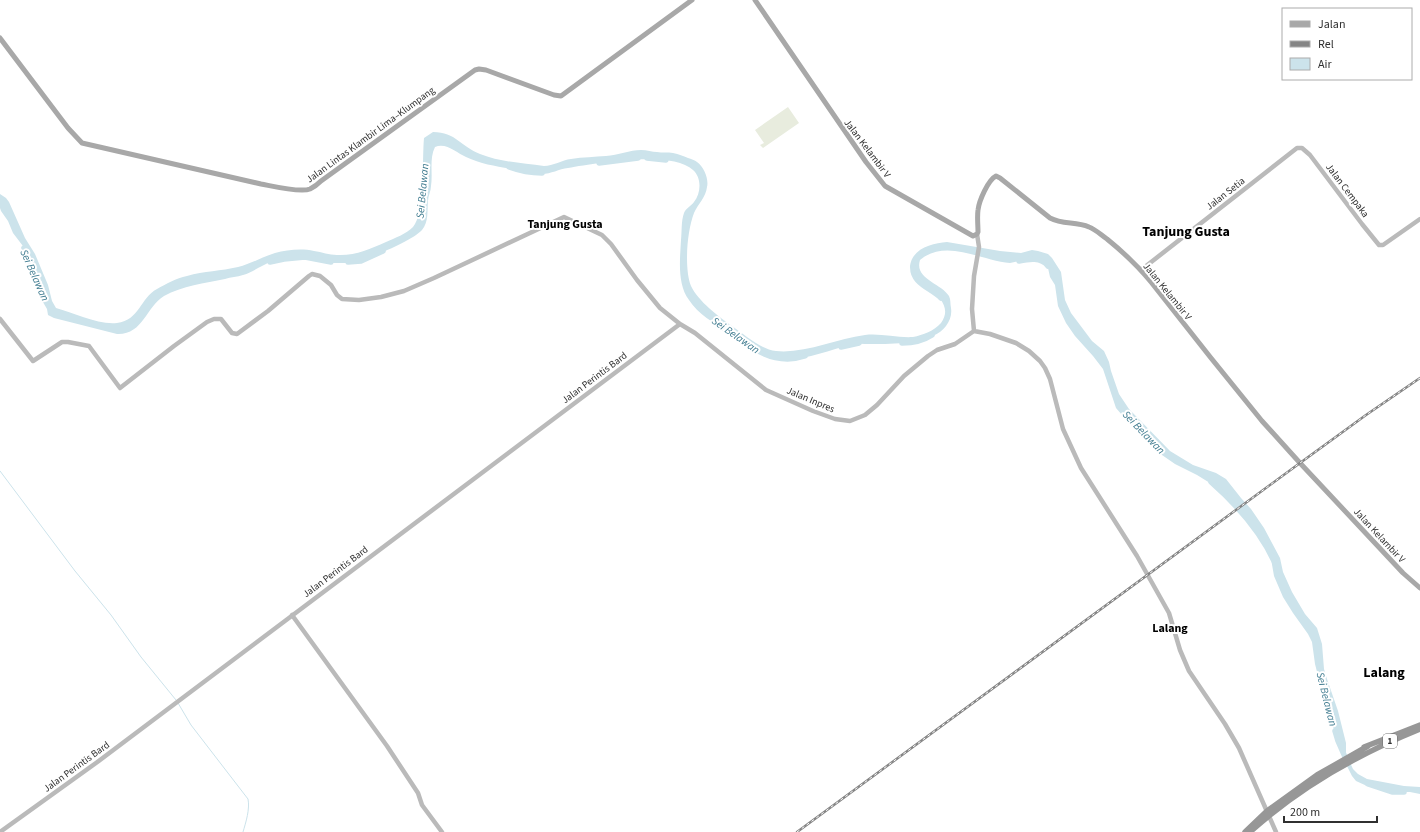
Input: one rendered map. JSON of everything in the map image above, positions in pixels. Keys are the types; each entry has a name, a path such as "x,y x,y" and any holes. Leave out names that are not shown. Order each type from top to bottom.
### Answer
{"highway":[{"name":"1","path":"1250,832 1268,813 1339,764 1368,746 1420,725"},
{"name":"1","path":"1360,752 1420,729"},
{"name":"1","path":"1245,832 1317,775 1332,766 1339,764"}],"main road":[{"name":"Jalan Lintas Klambir Lima–Klumpang","path":"0,38 68,128 82,142 261,184 286,189 306,190 311,189 475,70 486,70 554,95 561,96 692,0"},
{"name":"Jalan Kelambir V","path":"755,0 815,90 885,186 973,236 977,234 978,208 991,179 996,176 1056,222 1090,227 1119,249 1141,270 1262,421 1373,541 1420,588"}],"street":[{"name":"Jalan Setia","path":"1141,270 1260,178 1292,151 1297,148 1302,148"},
{"name":"Jalan Cempaka","path":"1302,148 1310,155 1379,245 1383,245 1420,219"},
{"name":"Jalan Inpres","path":"0,319 32,361 62,342 89,346 120,388 214,318 221,319 232,333 237,334 312,274 320,276 331,285 342,300 381,298 404,291 434,278 564,218 596,232 606,239 660,308 766,390 835,419 847,421 860,418 870,412 904,376 928,356 937,350 956,344 974,331"},
{"path":"977,234 979,247 976,262 972,309 974,331 990,334 1016,343 1035,356 1045,368 1050,379 1064,429 1085,475 1137,556 1166,606 1171,617 1180,650 1189,671 1225,724 1239,748 1276,832"},
{"name":"Jalan Perintis Bard","path":"0,832 96,763 680,324"},
{"path":"292,615 387,746 418,793 422,805 442,832"}],"shaded area":[{"path":"788,107 799,123 763,148 760,145 764,143 755,130"}],"water":[{"name":"Sei Belawan","path":"433,132 447,134 473,151 488,157 544,166 571,159 641,150 675,153 696,161 704,170 707,177 707,184 705,194 694,213 688,239 687,260 691,286 694,292 704,303 721,318 758,345 770,350 798,350 865,335 913,337 924,334 935,328 941,323 945,314 941,299 914,274 910,267 914,256 923,248 947,242 1000,251 1021,253 1032,250 1048,254 1061,272 1065,300 1071,313 1092,341 1104,351 1119,394 1129,409 1170,451 1193,465 1216,473 1226,479 1251,509 1264,528 1280,558 1283,572 1292,592 1305,614 1317,628 1322,644 1324,669 1338,711 1346,743 1346,754 1353,769 1367,779 1404,786 1420,787 1420,794 1395,792 1367,786 1356,781 1352,776 1342,756 1343,749 1337,739 1325,703 1315,664 1312,642 1283,597 1274,576 1270,553 1261,538 1244,515 1218,488 1162,455 1128,422 1116,408 1103,369 1066,323 1058,306 1055,285 1050,277 1048,268 1045,263 1040,260 1033,258 1010,263 964,252 941,251 930,254 920,260 919,266 921,272 945,292 949,296 950,300 951,311 949,322 940,332 931,337 911,342 889,344 855,344 803,358 775,358 750,347 707,318 697,310 685,294 680,271 682,219 686,210 694,202 700,186 698,177 693,170 683,164 652,159 596,163 539,174 485,164 472,160 447,147 439,146 435,147 432,156 432,181 428,199 426,223 422,230 408,240 355,262 330,263 296,256 270,262 241,276 194,285 178,290 164,296 158,301 144,320 133,330 126,333 117,334 54,318 48,315 47,309 40,297 30,272 29,254 13,233 0,208 0,194 9,202 25,238 35,254 56,308 102,322 117,323 131,318 151,293 168,283 183,277 238,267 275,253 289,250 309,250 331,255 344,255 362,252 404,234 413,227 420,210 424,138"}],"waterway":[{"name":"Sei Belawan","path":"599,163 638,158"},
{"name":"Sei Belawan","path":"647,158 666,160"},
{"name":"Sei Belawan","path":"509,167 525,172 542,173"},
{"name":"Sei Belawan","path":"24,248 27,252 32,268"},
{"name":"Sei Belawan","path":"348,262 361,261 383,251"},
{"name":"Sei Belawan","path":"270,262 305,257 331,262"},
{"name":"Sei Belawan","path":"1019,261 1031,259 1038,260 1042,261 1048,266"},
{"name":"Sei Belawan","path":"913,266 913,272 918,281 941,298"},
{"name":"Sei Belawan","path":"713,321 739,339"},
{"name":"Sei Belawan","path":"902,343 910,343 925,339 932,335"},
{"name":"Sei Belawan","path":"841,347 859,343"},
{"name":"Sei Belawan","path":"753,348 772,357 778,358 792,359 805,356"},
{"path":"0,471 75,571 111,615 141,657 176,700"},
{"name":"Sei Belawan","path":"1211,482 1247,518 1262,539 1274,561"},
{"path":"178,703 191,725 248,799 248,811 243,832"},
{"name":"Sei Belawan","path":"1335,731 1345,757"},
{"name":"Sei Belawan","path":"1368,784 1392,792 1404,792"}],"railway":[{"path":"797,832 1300,463 1420,378"}],"district":[{"name":"Tanjung Gusta","path":"565,224"},
{"name":"Tanjung Gusta","path":"1186,231"},
{"name":"Lalang","path":"1170,628"},
{"name":"Lalang","path":"1384,672"}]}
